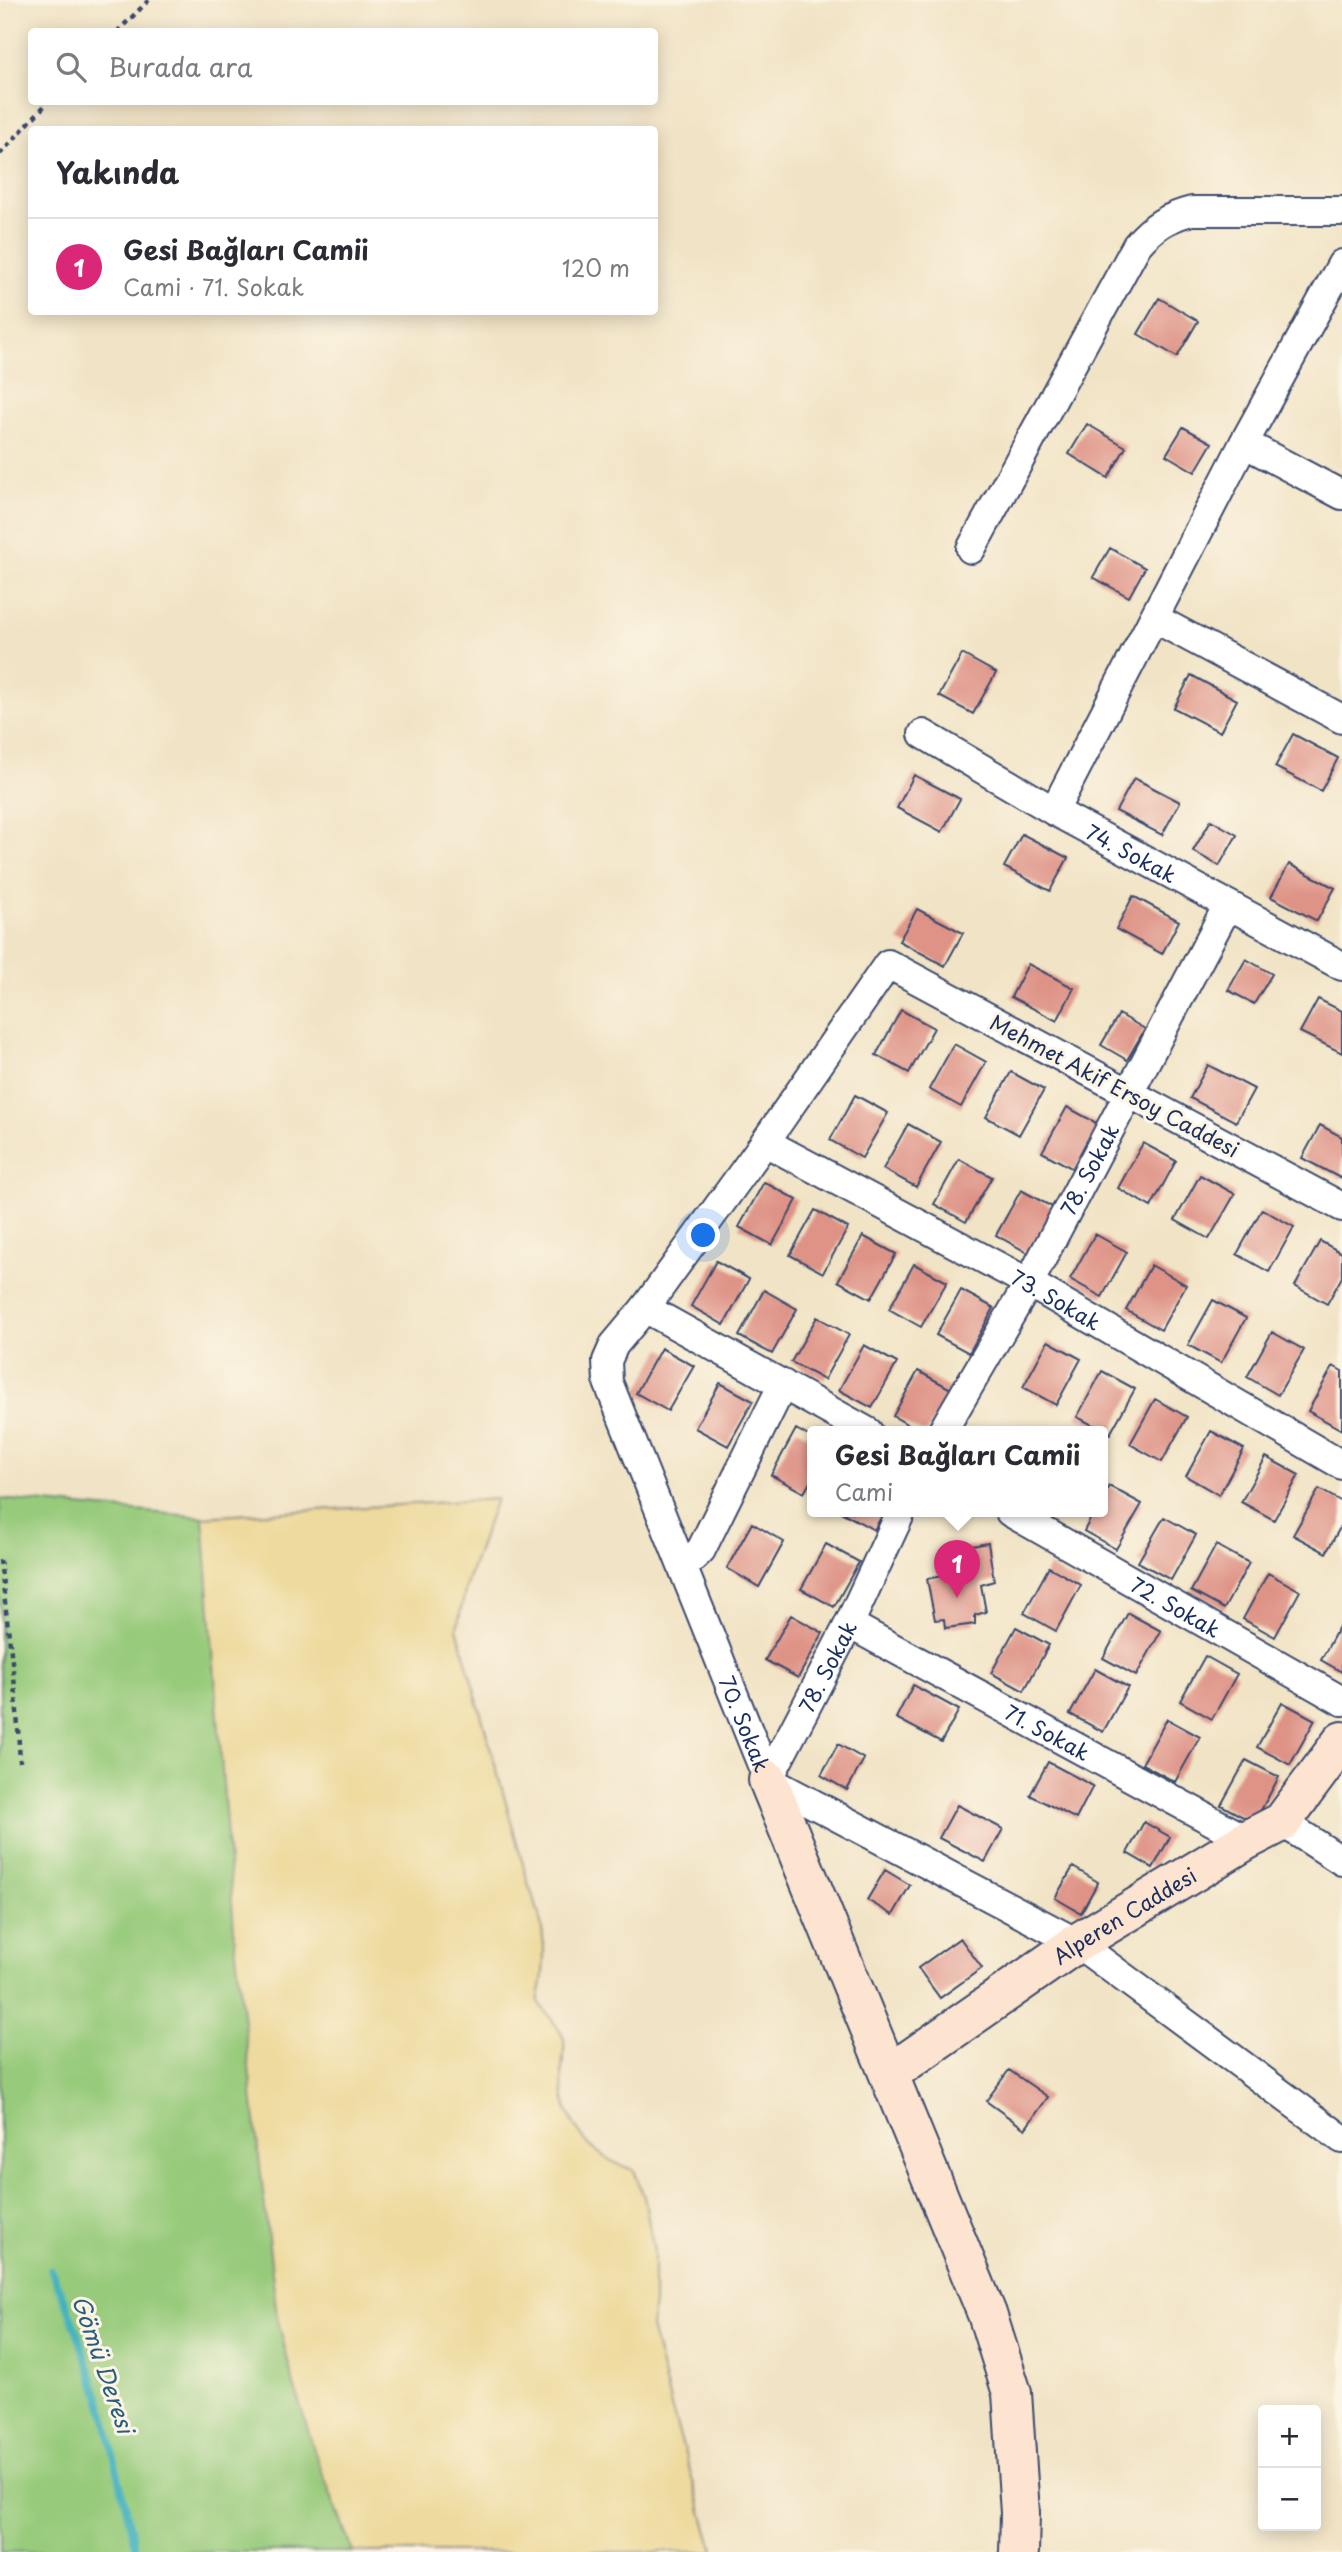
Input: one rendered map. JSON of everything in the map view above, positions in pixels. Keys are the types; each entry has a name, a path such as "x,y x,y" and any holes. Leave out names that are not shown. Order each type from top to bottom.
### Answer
{"street":[{"path":"971,549 1137,245 1147,233 1174,216 1192,211 1342,211"},
{"path":"1054,811 1244,443 1342,264"},
{"path":"1244,443 1342,495"},
{"path":"1154,618 1342,719"},
{"name":"74. Sokak","path":"923,734 1054,811 1342,966"},
{"name":"78. Sokak","path":"946,1426 1029,1283 1228,905"},
{"name":"Mehmet Akif Ersoy Caddesi","path":"765,1142 888,964 1342,1207"},
{"path":"765,1142 645,1308 857,1426"},
{"name":"73. Sokak","path":"765,1142 1029,1283 1342,1465"},
{"name":"70. Sokak","path":"645,1308 610,1353 608,1382 768,1780 1077,1943 1342,2139"},
{"path":"683,1567 701,1550 783,1384"},
{"name":"78. Sokak","path":"768,1780 849,1624 899,1517"},
{"name":"72. Sokak","path":"1019,1517 1342,1701"},
{"name":"71. Sokak","path":"849,1624 1247,1840"},
{"name":"Alperen Caddesi","path":"889,2074 1077,1943 1247,1840 1282,1822 1342,1741"},
{"path":"768,1780 987,2314 1012,2393 1020,2513 1019,2552"},
{"path":"1282,1822 1342,1861"}],"path":[{"path":"121,28 149,0"},
{"path":"0,154 45,105"},
{"path":"0,1560 16,1695 20,1762"}],"green space":[{"path":"0,1499 203,1517 235,1942 277,2316 294,2385 339,2519 353,2552 0,2552"}],"sand":[{"path":"496,1499 467,1582 457,1628 539,1915 544,1957 538,2002 563,2037 562,2075 567,2108 581,2135 591,2147 618,2164 634,2170 644,2197 654,2251 651,2327 672,2410 714,2552 353,2552 315,2453 277,2316 235,1942 203,1517"}],"building":[{"path":"1159,298 1198,321 1177,357 1138,334"},
{"path":"1087,424 1126,447 1108,478 1069,454"},
{"path":"1183,427 1212,443 1195,472 1166,455"},
{"path":"1110,548 1145,568 1129,597 1093,577"},
{"path":"962,654 996,673 973,714 939,696"},
{"path":"1191,675 1237,700 1220,732 1174,708"},
{"path":"1293,734 1338,758 1321,791 1275,767"},
{"path":"914,775 960,799 942,832 897,808"},
{"path":"1134,778 1180,802 1162,835 1116,811"},
{"path":"1211,820 1237,835 1219,866 1193,851"},
{"path":"1022,834 1068,858 1050,891 1004,867"},
{"path":"1289,864 1335,888 1317,921 1271,897"},
{"path":"1133,896 1179,921 1162,954 1116,929"},
{"path":"917,909 963,933 945,966 899,941"},
{"path":"1246,959 1272,974 1254,1004 1228,990"},
{"path":"1028,964 1074,988 1057,1021 1011,997"},
{"path":"1318,999 1342,1011 1342,1053 1300,1032"},
{"path":"901,1010 934,1028 909,1073 876,1055"},
{"path":"1119,1014 1145,1029 1127,1060 1101,1045"},
{"path":"954,1044 986,1062 961,1107 929,1089"},
{"path":"1208,1065 1254,1089 1236,1122 1190,1098"},
{"path":"1011,1072 1044,1090 1019,1135 986,1117"},
{"path":"855,1095 888,1113 862,1158 830,1140"},
{"path":"1067,1107 1100,1125 1075,1170 1042,1152"},
{"path":"908,1124 941,1142 916,1187 883,1169"},
{"path":"1320,1125 1342,1137 1342,1179 1302,1158"},
{"path":"1143,1143 1176,1161 1151,1207 1118,1188"},
{"path":"959,1159 992,1177 966,1222 934,1204"},
{"path":"1200,1175 1235,1194 1209,1239 1175,1220"},
{"path":"764,1182 797,1200 772,1245 739,1227"},
{"path":"1021,1190 1054,1208 1028,1253 996,1235"},
{"path":"1262,1209 1294,1227 1269,1272 1237,1254"},
{"path":"815,1210 848,1228 823,1273 790,1255"},
{"path":"1095,1234 1127,1252 1102,1297 1070,1279"},
{"path":"863,1236 896,1254 871,1299 838,1281"},
{"path":"1320,1241 1342,1253 1342,1277 1327,1304 1295,1286"},
{"path":"716,1261 749,1279 724,1325 691,1306"},
{"path":"914,1264 947,1282 921,1327 889,1309"},
{"path":"1151,1265 1186,1285 1161,1330 1126,1310"},
{"path":"764,1290 797,1309 772,1354 739,1336"},
{"path":"961,1290 994,1308 969,1353 936,1335"},
{"path":"1213,1300 1246,1318 1221,1363 1188,1345"},
{"path":"817,1317 849,1335 824,1380 791,1362"},
{"path":"1272,1332 1304,1350 1278,1395 1247,1377"},
{"path":"1048,1341 1081,1359 1056,1405 1023,1387"},
{"path":"864,1345 897,1363 872,1408 839,1390"},
{"path":"661,1348 694,1366 668,1411 636,1393"},
{"path":"1333,1366 1342,1371 1342,1430 1308,1411"},
{"path":"918,1371 951,1389 930,1426 910,1426 893,1416"},
{"path":"1102,1371 1135,1389 1110,1434 1108,1426 1094,1426 1077,1417"},
{"path":"720,1383 753,1401 728,1446 695,1428"},
{"path":"1155,1399 1187,1417 1162,1462 1130,1444"},
{"path":"796,1429 807,1435 807,1488 804,1493 771,1475"},
{"path":"1211,1431 1244,1449 1219,1495 1186,1476"},
{"path":"1266,1457 1299,1475 1274,1520 1241,1502"},
{"path":"1108,1488 1142,1504 1116,1549 1084,1531 1091,1517 1108,1517"},
{"path":"1319,1489 1342,1502 1342,1524 1326,1553 1293,1535"},
{"path":"850,1517 881,1517 874,1530"},
{"path":"1164,1517 1196,1535 1171,1580 1138,1562"},
{"path":"752,1523 784,1542 759,1587 727,1568"},
{"path":"988,1543 994,1581 981,1585 986,1612 975,1615 975,1624 945,1628 944,1619 935,1620 927,1579 946,1575 941,1552"},
{"path":"826,1544 859,1562 834,1607 801,1589"},
{"path":"1216,1545 1249,1563 1224,1609 1191,1591"},
{"path":"1049,1567 1081,1585 1056,1631 1024,1613"},
{"path":"1268,1573 1300,1591 1275,1637 1243,1619"},
{"path":"1128,1613 1161,1631 1136,1676 1103,1658"},
{"path":"791,1615 823,1633 798,1678 765,1660"},
{"path":"1342,1621 1342,1672 1321,1660"},
{"path":"1016,1627 1049,1645 1024,1691 991,1673"},
{"path":"1205,1656 1237,1674 1212,1719 1180,1701"},
{"path":"1095,1669 1128,1687 1103,1732 1070,1714"},
{"path":"913,1685 959,1710 941,1742 896,1718"},
{"path":"1282,1702 1315,1720 1290,1765 1257,1747"},
{"path":"1167,1719 1200,1737 1175,1782 1142,1764"},
{"path":"838,1744 864,1759 847,1790 821,1775"},
{"path":"1246,1760 1279,1777 1254,1823 1221,1805"},
{"path":"1048,1762 1093,1786 1076,1819 1030,1795"},
{"path":"957,1805 1003,1829 985,1862 939,1838"},
{"path":"1144,1822 1170,1837 1153,1868 1127,1853"},
{"path":"1073,1867 1098,1882 1081,1913 1055,1898"},
{"path":"885,1870 910,1885 893,1915 867,1900"},
{"path":"960,1938 982,1968 940,1998 918,1968"},
{"path":"1009,2070 1048,2097 1025,2129 986,2101"}],"waterway":[{"name":"Gömü Deresi","path":"51,2270 72,2318 103,2408 136,2552"}],"place":[{"name":"Gesi Bağları Camii","path":"957,1598"}]}
